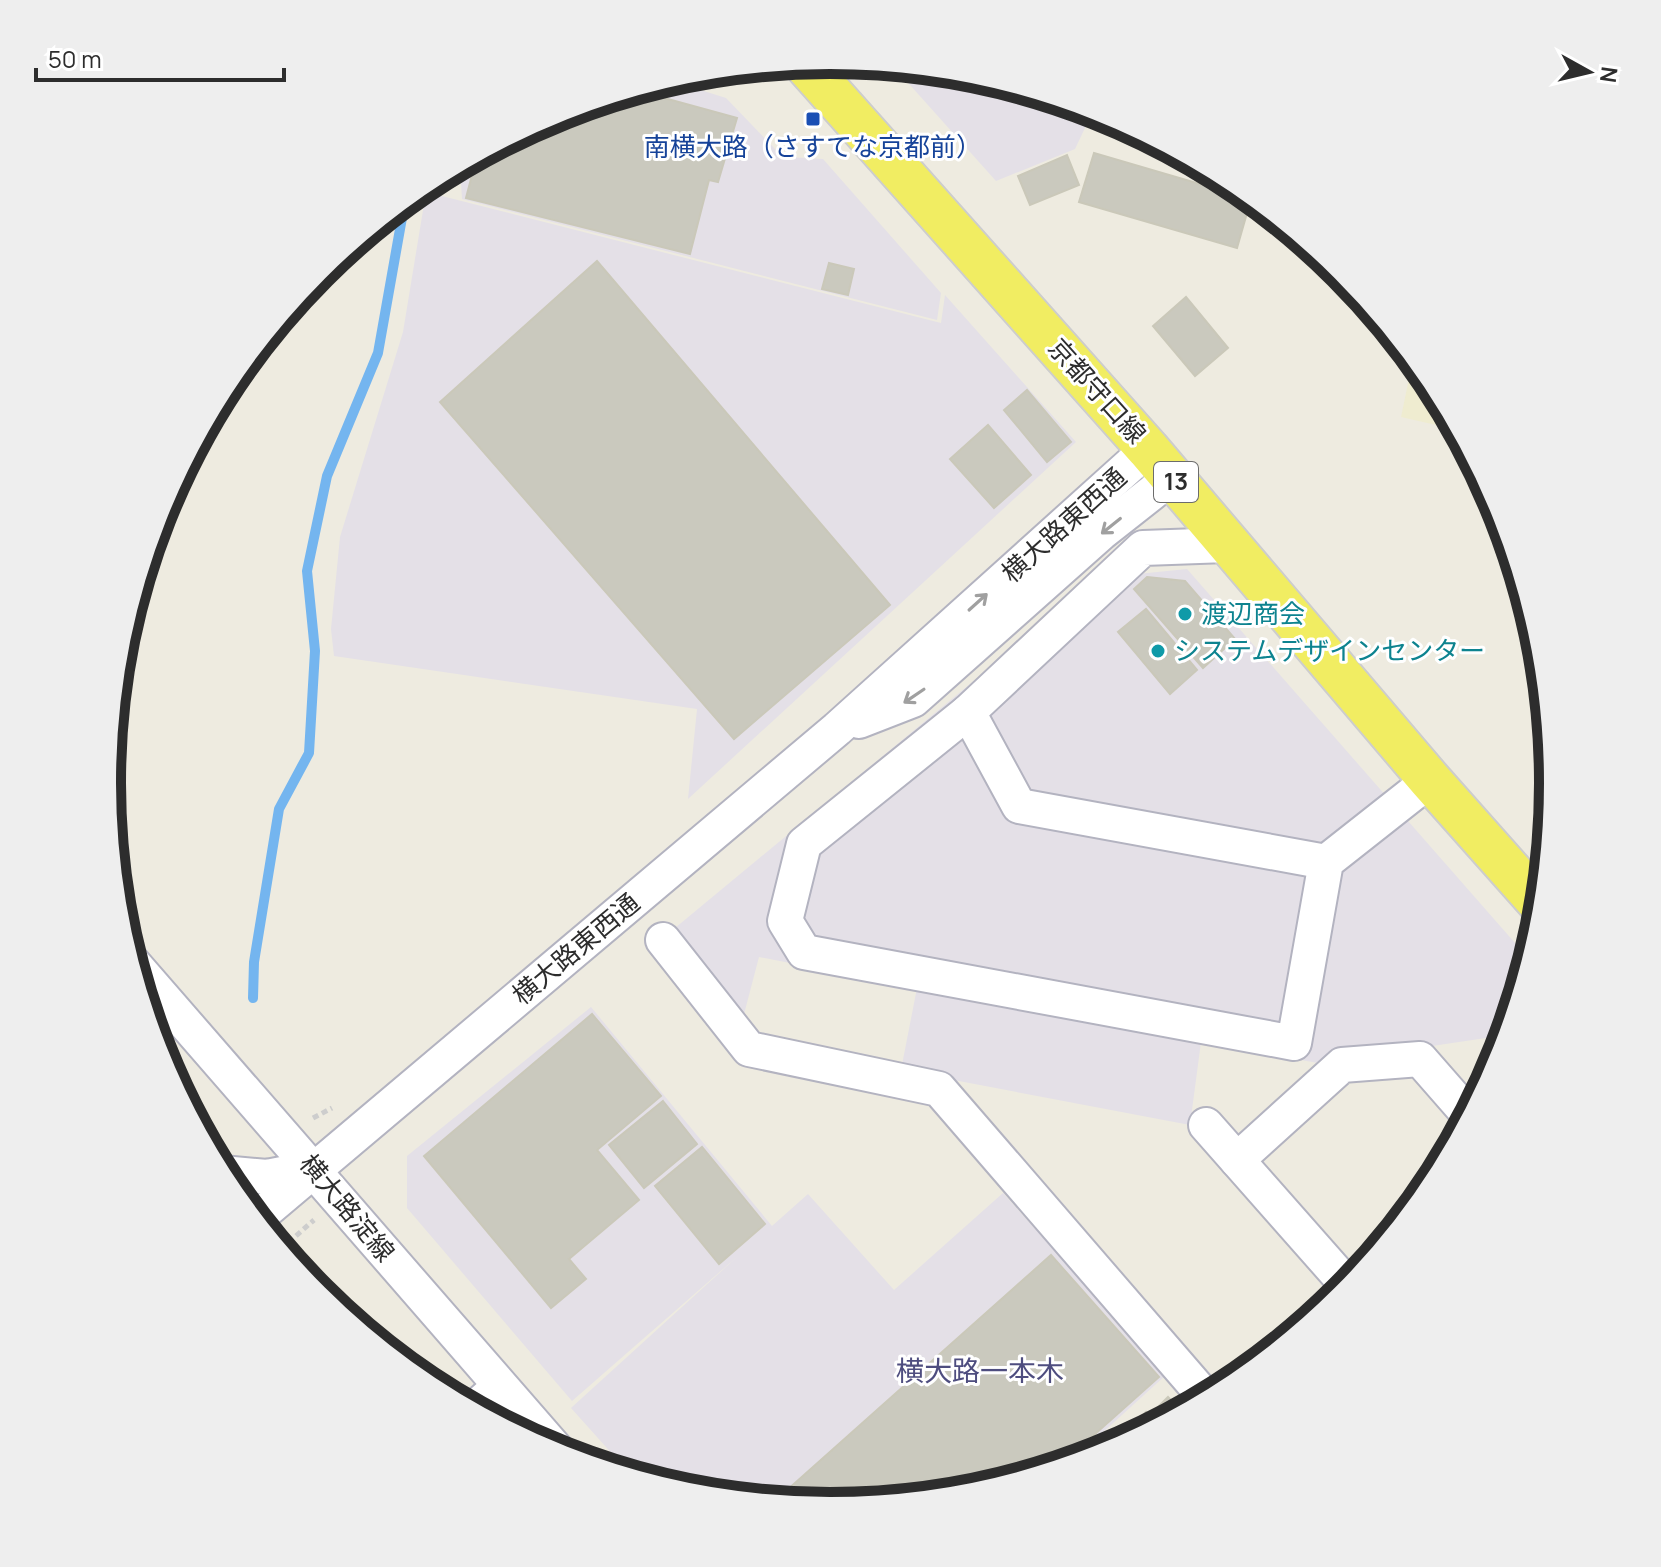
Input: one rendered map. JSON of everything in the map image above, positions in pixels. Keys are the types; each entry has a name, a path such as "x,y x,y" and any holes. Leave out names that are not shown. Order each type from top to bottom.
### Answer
{"main road":[{"name":"京都守口線","path":"814,75 1160,463 1227,545 1531,894"}],"street":[{"name":"横大路東西通","path":"265,1211 837,729 913,700 1101,533 1160,463"},
{"path":"1227,545 1143,548 968,712 804,844 785,921 804,952 1294,1043 1326,862 1430,780"},
{"path":"968,712 1019,806 1326,862"},
{"path":"663,940 749,1049 939,1089 1199,1389"},
{"name":"横大路淀線","path":"150,982 539,1430"},
{"path":"1237,1160 1342,1065 1420,1059 1462,1107"},
{"path":"1206,1125 1340,1277"},
{"path":"239,1174 267,1177 314,1168"},
{"path":"482,1401 500,1386"}],"shaded area":[{"path":"904,78 1014,98 1088,123 1075,149 996,181"},
{"path":"694,88 726,98 776,150 788,157 823,159 941,293 937,320 462,199 461,179 517,147 602,112"},
{"path":"435,194 941,323 945,295 1076,442 688,799 697,709 334,656 331,629 340,537 403,332 424,203"},
{"path":"1410,375 1444,427 1401,417"},
{"path":"1187,569 1520,949 1493,1037 1318,1063 1201,1042 1190,1125 901,1070 917,988 759,957 743,1018 675,928 1098,578"},
{"path":"591,1007 772,1226 808,1194 894,1290 1003,1193 1166,1375 1091,1443 1014,1469 969,1479 923,1487 830,1493 738,1487 647,1469 617,1460 571,1408 738,1256 572,1401 407,1208 407,1156"}],"building":[{"path":"656,96 737,118 718,182 709,180 690,254 466,198 476,169 559,128 647,98"},
{"path":"1094,153 1217,189 1248,211 1237,248 1079,202"},
{"path":"1067,155 1079,185 1030,205 1018,176"},
{"path":"597,261 890,605 734,739 440,402"},
{"path":"829,263 854,269 848,295 822,289"},
{"path":"1186,297 1228,348 1195,376 1153,326"},
{"path":"1027,390 1071,442 1047,462 1004,410"},
{"path":"988,425 1031,475 994,508 950,459"},
{"name":"渡辺商会","path":"1147,577 1185,581 1235,639 1203,668 1134,589"},
{"name":"システムデザインセンター","path":"1146,609 1197,670 1170,694 1118,632"},
{"path":"592,1014 661,1096 597,1150 639,1200 569,1259 586,1279 551,1308 424,1156"},
{"path":"663,1101 697,1144 644,1188 609,1145"},
{"path":"702,1147 765,1224 719,1264 655,1186"},
{"path":"1051,1255 1159,1377 1080,1447 1014,1469 923,1487 830,1493 786,1491"},
{"path":"1168,1397 1174,1404 1151,1416"},
{"path":"1146,1412 1150,1417 1144,1420 1132,1425"}],"waterway":[{"path":"253,998 254,962 279,809 309,753 315,651 307,571 327,476 378,353 402,219"}],"place":[{"name":"南横大路（さすてな京都前）","path":"813,119"},
{"name":"渡辺商会","path":"1185,614"},
{"name":"システムデザインセンター","path":"1158,651"}],"district":[{"name":"横大路一本木","path":"980,1371"}]}
